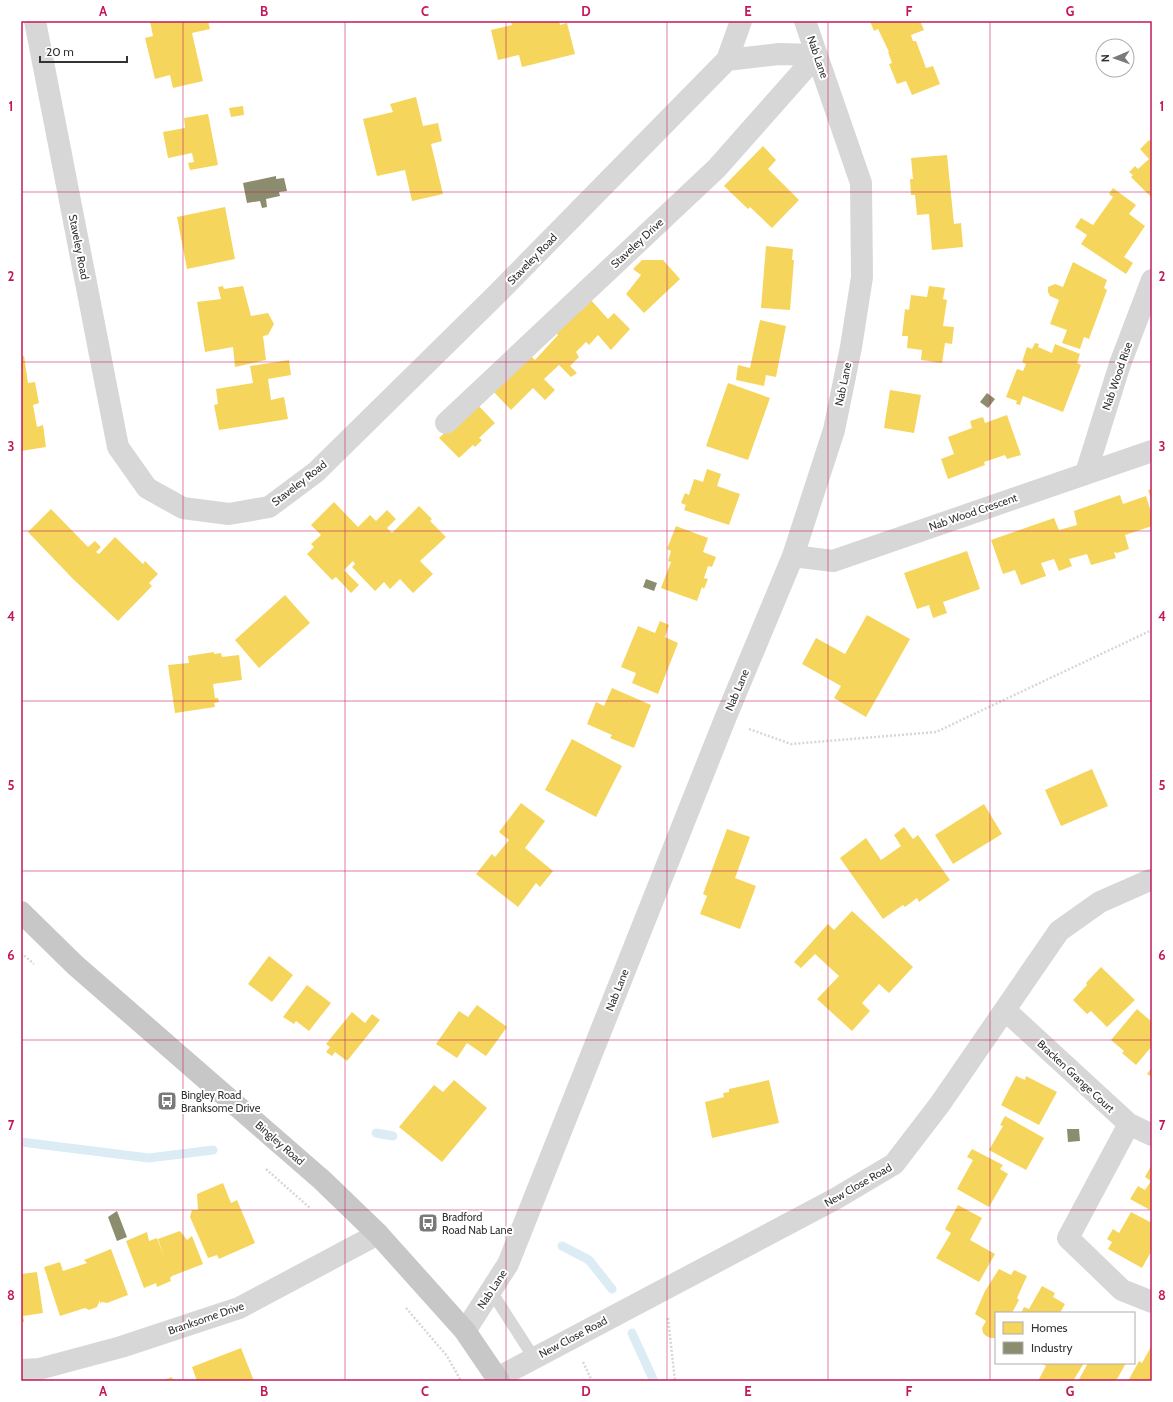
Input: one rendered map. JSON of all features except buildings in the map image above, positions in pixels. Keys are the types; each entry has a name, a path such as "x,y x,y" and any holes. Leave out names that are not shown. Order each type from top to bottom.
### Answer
{"highway":[{"name":"Bingley Road","path":"21,912 75,965 322,1180 378,1234 465,1331 498,1380"}],"street":[{"name":"Staveley Road","path":"35,21 118,447 147,488 183,508 229,514 269,507 316,472 498,293 727,60 741,21"},
{"name":"Nab Lane","path":"465,1331 508,1264 725,719 793,556 834,430 851,347 862,277 861,184 805,21"},
{"path":"727,60 779,54 817,55"},
{"name":"Staveley Drive","path":"446,423 717,168 817,55"},
{"name":"Nab Wood Rise","path":"1086,473 1120,364 1152,280"},
{"name":"Nab Wood Crescent","path":"793,556 833,561 1152,451"},
{"name":"New Close Road","path":"498,1380 534,1358 835,1199 894,1164 940,1104 1059,931 1100,902 1151,880"},
{"name":"Bracken Grange Court","path":"1005,1010 1129,1124 1152,1136"},
{"path":"1129,1124 1068,1238 1122,1290 1152,1302"},
{"name":"Branksome Drive","path":"21,1370 39,1369 121,1347 240,1308 378,1234"}],"lane":[{"path":"490,1291 534,1358"}],"path":[{"path":"725,719 791,744 936,732 1152,630"},
{"path":"21,953 39,969"},
{"path":"265,1168 312,1210"},
{"path":"664,1289 675,1381"},
{"path":"406,1307 447,1356 461,1381"}],"waterway":[{"path":"376,1133 393,1136"},
{"path":"21,1142 149,1158 213,1150"},
{"path":"562,1246 589,1260 612,1289"},
{"path":"632,1333 654,1381"}],"place":[{"name":"Bingley Road Branksome Drive","path":"167,1101"},
{"name":"Bradford Road Nab Lane","path":"428,1223"}]}
